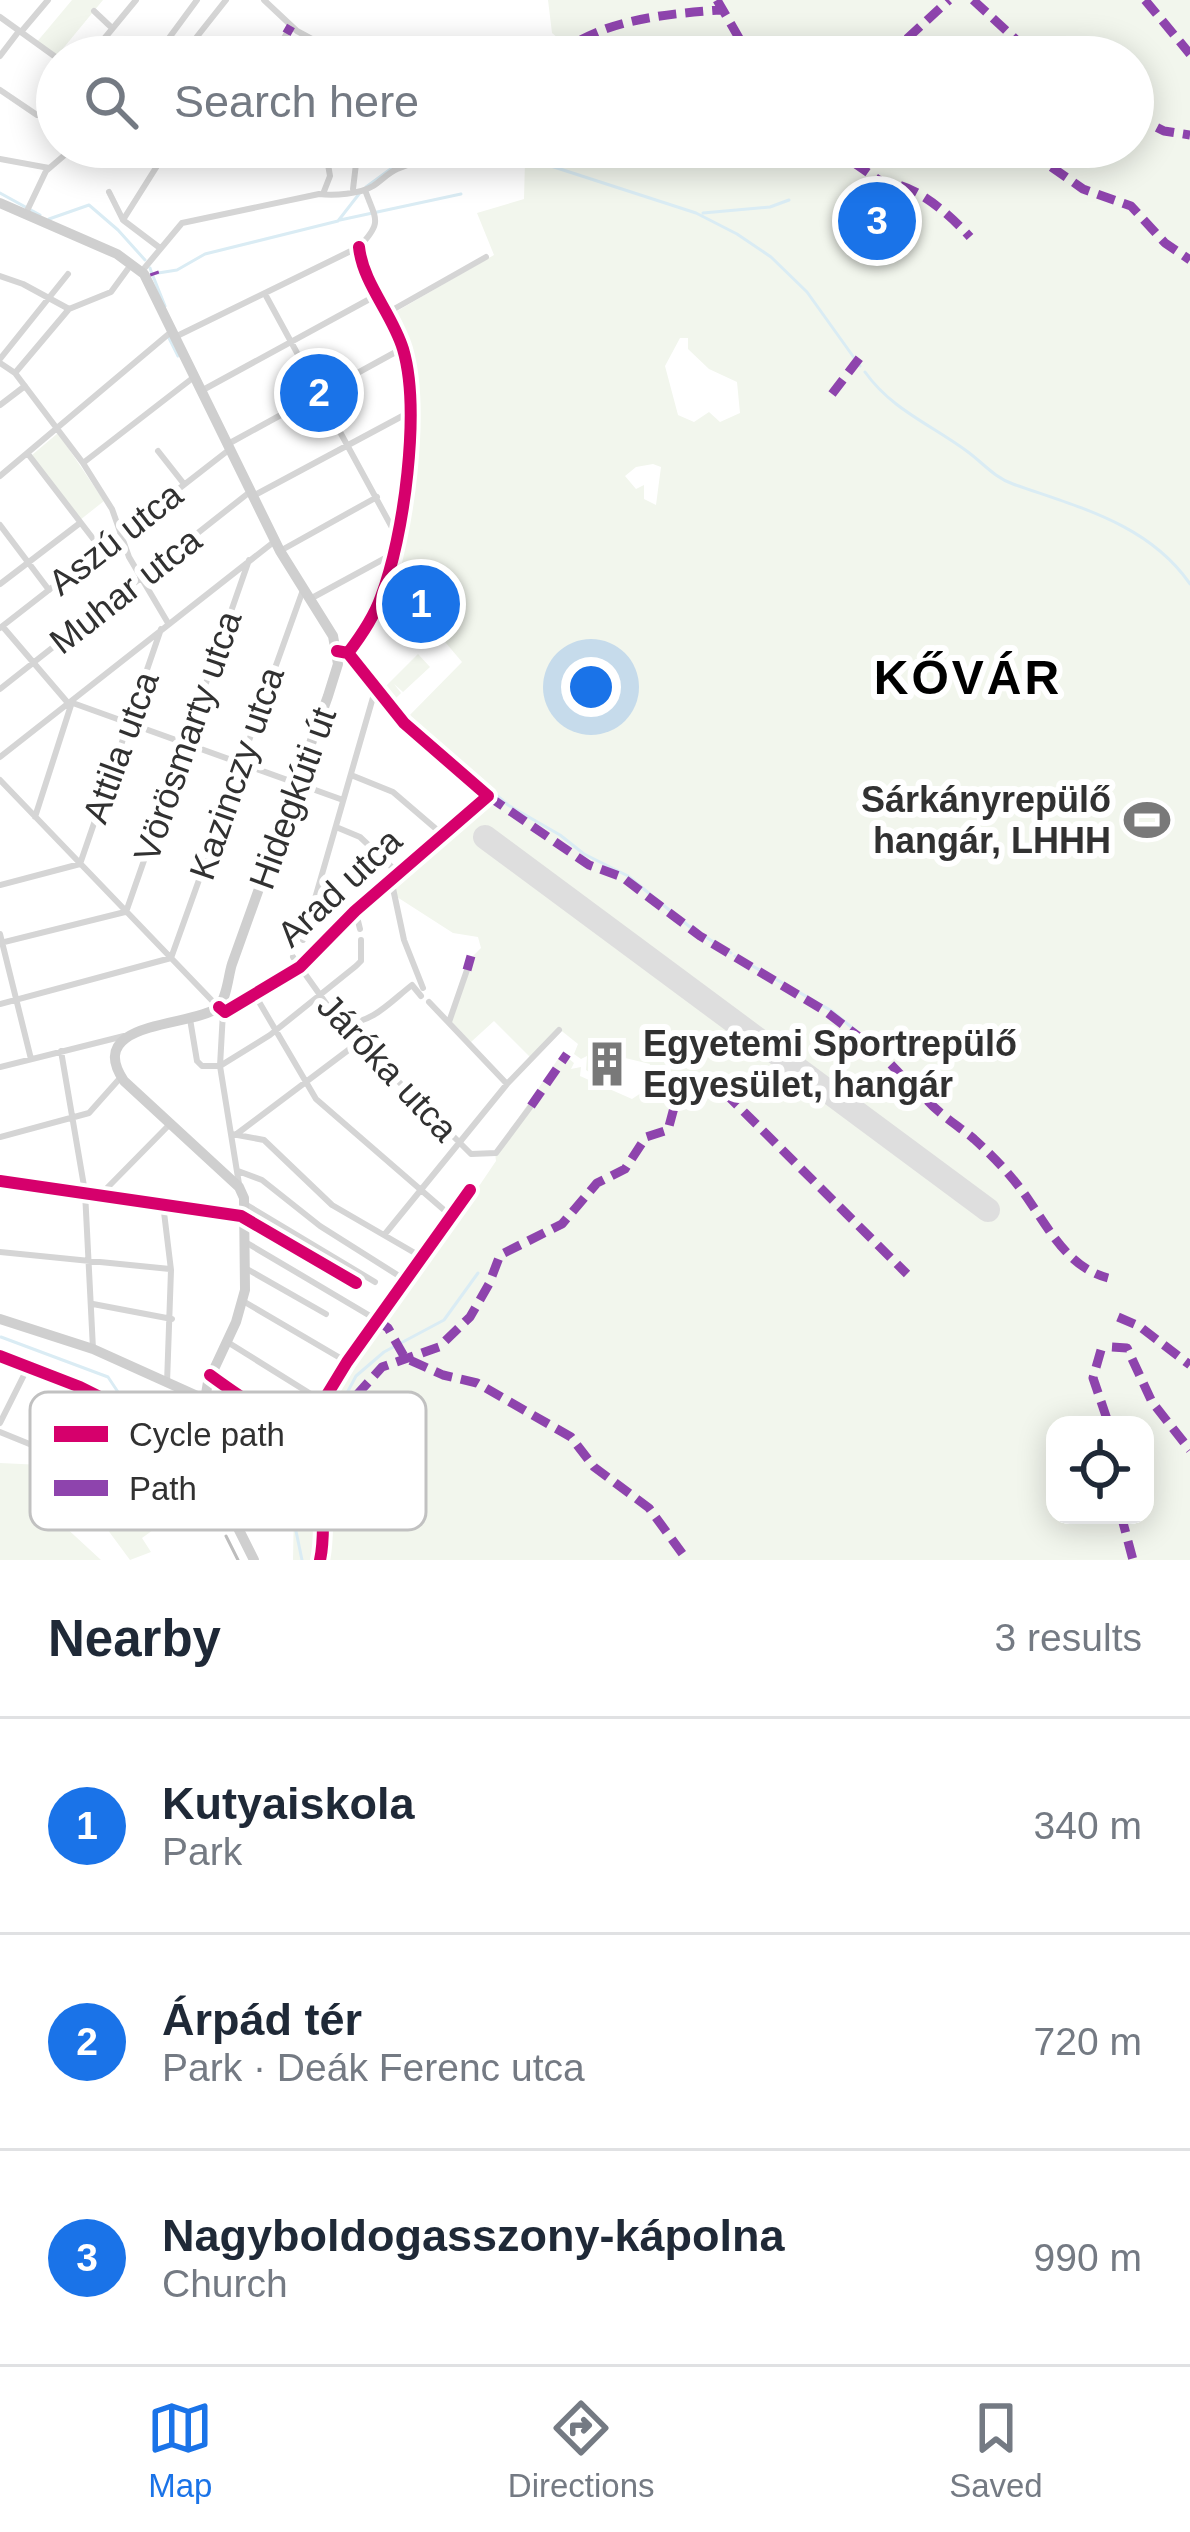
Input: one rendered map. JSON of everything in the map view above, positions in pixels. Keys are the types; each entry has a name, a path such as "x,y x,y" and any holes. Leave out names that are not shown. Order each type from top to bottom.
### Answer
{"main road":[{"path":"0,203 27,210 143,266 192,378 275,544 343,652"},
{"name":"Hidegkúti út","path":"221,1010 343,652"},
{"path":"206,1392 243,1301 248,1269 245,1204 239,1187 121,1077 118,1055 126,1037 221,1010"},
{"path":"3,1320 94,1349 182,1392"},
{"path":"239,1530 254,1560"}],"street":[{"path":"0,56 48,0"},
{"path":"105,36 136,0"},
{"path":"171,36 196,0"},
{"path":"200,36 226,0"},
{"path":"264,0 305,36"},
{"path":"94,11 112,28"},
{"path":"0,17 36,43"},
{"path":"285,36 291,26"},
{"path":"0,90 36,114"},
{"path":"0,159 36,166"},
{"path":"27,210 49,168"},
{"path":"123,220 155,168"},
{"path":"323,194 328,168"},
{"path":"0,476 172,334 359,247 375,231 373,209 360,190 359,168"},
{"path":"15,373 69,309 111,292 143,266 176,226 191,219 323,194 338,196 406,168"},
{"path":"109,192 123,220 160,248"},
{"path":"303,940 376,687 343,652 382,595 408,466 408,373 403,348 361,264 359,247"},
{"path":"388,313 486,257"},
{"path":"68,274 0,361 15,373 58,429 112,509 164,626"},
{"path":"0,276 69,309"},
{"path":"265,293 397,537"},
{"path":"201,391 378,295"},
{"name":"Aszú utca","path":"0,627 228,449 403,348"},
{"path":"83,463 192,378"},
{"path":"0,405 25,386"},
{"name":"Muhar utca","path":"0,688 250,493 408,412"},
{"path":"158,451 184,484"},
{"path":"28,454 100,549"},
{"path":"0,757 249,560 376,497"},
{"path":"0,584 80,523"},
{"path":"0,525 49,590"},
{"path":"304,592 392,555"},
{"name":"Vörösmarty utca","path":"126,912 249,560"},
{"name":"Kazinczy utca","path":"171,958 304,592"},
{"name":"Attila utca","path":"80,864 164,626"},
{"path":"0,627 70,702 343,800"},
{"name":"Arad utca","path":"221,1010 300,967 355,911 488,796 404,723 376,687"},
{"path":"34,817 70,702"},
{"path":"351,776 394,792 442,834"},
{"path":"0,780 221,1010 220,1066 235,1133 239,1187"},
{"path":"336,827 360,838 395,876 404,940 422,992 412,985 374,1016 350,1025 340,1023"},
{"path":"0,885 80,864"},
{"path":"319,883 355,911 360,928"},
{"path":"31,1059 1,940 126,912"},
{"path":"190,1018 197,1061 202,1066 220,1066 276,1031 361,961 361,940"},
{"name":"Járóka utca","path":"293,957 340,1023 459,1145 480,1156 496,1154 531,1106"},
{"path":"0,1004 171,958"},
{"path":"449,1022 467,970"},
{"path":"255,995 316,1099 451,1216"},
{"path":"429,1002 507,1084"},
{"path":"385,1234 507,1084 559,1030"},
{"path":"0,1067 126,1037"},
{"path":"235,1133 358,1042"},
{"path":"62,1051 85,1192 94,1349"},
{"path":"0,1137 93,1110 121,1077"},
{"path":"108,1195 106,1188 169,1125"},
{"path":"235,1133 271,1145 332,1205 422,1257"},
{"path":"238,1171 262,1180 320,1226 407,1281"},
{"path":"0,1181 245,1218 356,1283"},
{"path":"328,1392 470,1190"},
{"path":"163,1204 171,1270 167,1383"},
{"path":"245,1204 375,1282"},
{"path":"247,1243 376,1320"},
{"path":"0,1252 171,1270"},
{"path":"248,1269 326,1314"},
{"path":"243,1301 347,1362"},
{"path":"93,1304 172,1319"},
{"path":"0,1334 3,1320"},
{"path":"227,1342 308,1392"},
{"path":"0,1356 90,1392"},
{"path":"28,1366 0,1427 30,1444"},
{"path":"211,1375 233,1392"},
{"path":"78,1392 80,1387"}],"shaded area":[{"path":"72,0 103,0 73,36 42,36"},
{"path":"548,0 1190,0 1190,1560 293,1560 294,1530 426,1530 426,1392 333,1392 496,1161 495,1153 562,1053 574,1063 571,1069 581,1067 580,1076 632,1099 644,1091 650,1064 596,1051 593,1075 586,1070 587,1056 581,1059 574,1054 578,1044 558,1028 530,1057 494,1021 471,1042 451,1021 473,956 481,948 478,937 453,933 397,897 393,880 491,796 404,721 462,662 435,630 385,589 400,552 414,464 414,369 392,314 494,255 477,213 524,199 525,168 1154,168 1154,36 556,36","holes":["680,338 688,338 688,349 709,369 737,382 740,413 720,422 709,412 694,422 678,415 665,366","636,467 661,467 656,505 644,499 644,485 636,489 625,476"]},
{"path":"58,433 104,501 80,520 32,455"},
{"path":"418,654 430,667 403,692 394,684 401,693 394,700 384,688"},
{"path":"0,1463 30,1464 30,1530 68,1530 101,1560 0,1560"},
{"path":"108,1530 153,1530 142,1538 151,1552 130,1560"}],"waterway":[{"path":"366,187 392,168"},
{"path":"557,168 696,213 737,234 771,257 807,292 860,366"},
{"path":"0,193 40,215"},
{"path":"150,268 152,274 177,270 205,254 338,221 359,194"},
{"path":"340,220 461,194"},
{"path":"703,213 770,207 789,200"},
{"path":"49,219 89,205 145,260"},
{"path":"153,276 165,306"},
{"path":"169,338 178,356"},
{"path":"865,372 900,407 1000,478 1133,532 1173,563 1190,584"},
{"path":"347,657 371,688"},
{"path":"408,720 508,805 628,876 690,927 731,953"},
{"path":"735,956 832,1011 856,1031"},
{"path":"348,1392 356,1376 384,1352 444,1320 478,1273"},
{"path":"1,1337 108,1377 118,1392"},
{"path":"297,1530 302,1560"}],"runway":[{"path":"485,837 988,1210"}],"tram line":[{"path":"226,1536 238,1560"}],"marked path":[{"path":"717,0 738,36"},
{"path":"910,36 949,0"},
{"path":"973,0 1012,36"},
{"path":"1145,0 1190,54"},
{"path":"589,36 657,17 720,10"},
{"path":"285,36 291,26"},
{"path":"1154,126 1190,135"},
{"path":"861,168 883,183 907,188 931,201 970,237"},
{"path":"1053,168 1083,189 1131,206 1165,243 1190,260"},
{"path":"832,394 861,356"},
{"path":"488,796 589,865 622,877 700,936 825,1011 879,1052 902,1076 915,1080 932,1105 997,1161 1072,1258 1108,1278"},
{"path":"467,970 471,956"},
{"path":"531,1106 567,1054"},
{"path":"359,1392 382,1367 439,1347 470,1317 500,1255 562,1224 597,1183 625,1169 646,1137 668,1130 675,1104 694,1087 718,1086 907,1274"},
{"path":"1118,1317 1139,1326 1190,1365"},
{"path":"377,1320 388,1328 405,1358 477,1383 571,1437 594,1467 649,1508 687,1560"},
{"path":"1112,1347 1127,1348 1152,1402 1190,1450"},
{"path":"1101,1350 1093,1378 1106,1416"},
{"path":"1123,1524 1133,1560"}],"cycle path":[{"path":"348,653 375,612 389,572 403,508 410,438 403,349 366,273 359,247"},
{"path":"219,1007 225,1012 300,967 355,911 488,796 404,723 348,653 337,651"},
{"path":"0,1181 241,1216 356,1283"},
{"path":"329,1392 470,1190"},
{"path":"0,1356 90,1392"},
{"path":"210,1375 234,1392"},
{"path":"320,1560 323,1530"}],"place":[{"name":"Nagyboldogasszony-kápolna","path":"877,221"},
{"name":"Árpád tér","path":"319,393"},
{"name":"Kutyaiskola","path":"421,604"},
{"name":"Sárkányrepülő hangár, LHHH","path":"1147,820"},
{"name":"Egyetemi Sportrepülő Egyesület, hangár","path":"607,1064"}],"district":[{"name":"KŐVÁR","path":"968,677"}]}
